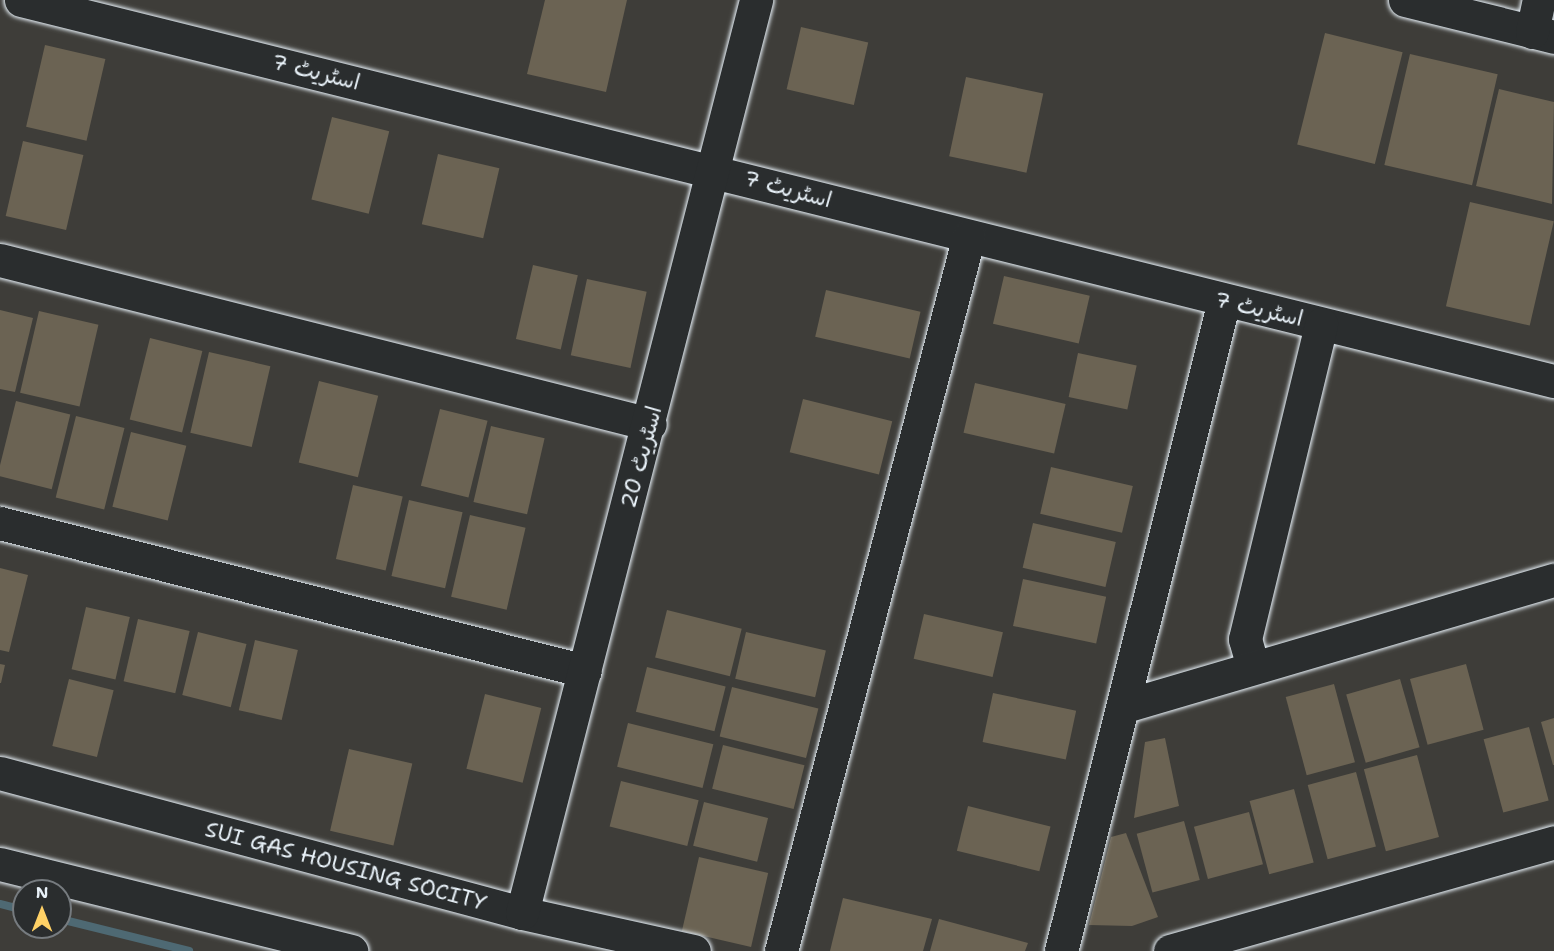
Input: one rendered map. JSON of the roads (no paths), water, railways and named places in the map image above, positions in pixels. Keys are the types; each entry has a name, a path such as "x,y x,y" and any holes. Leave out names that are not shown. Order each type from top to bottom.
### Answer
{"street":[{"name":"اسٹریٹ 7","path":"21,0 715,170 969,237 1554,381"},
{"name":"اسٹریٹ 20","path":"522,913 650,424 756,0"},
{"path":"1405,0 1543,34 1539,0"},
{"path":"781,951 969,237"},
{"path":"0,260 650,424"},
{"path":"1061,951 1125,706 1224,301"},
{"path":"1253,667 1245,639 1321,324"},
{"path":"0,523 585,671"},
{"path":"1125,706 1554,580"},
{"name":"SUI GAS HOUSING SOCITY","path":"0,773 522,913 694,951"},
{"path":"1170,951 1554,842"},
{"path":"0,864 351,951"}],"waterway":[{"path":"0,904 12,907"},
{"path":"72,922 189,951"}]}
